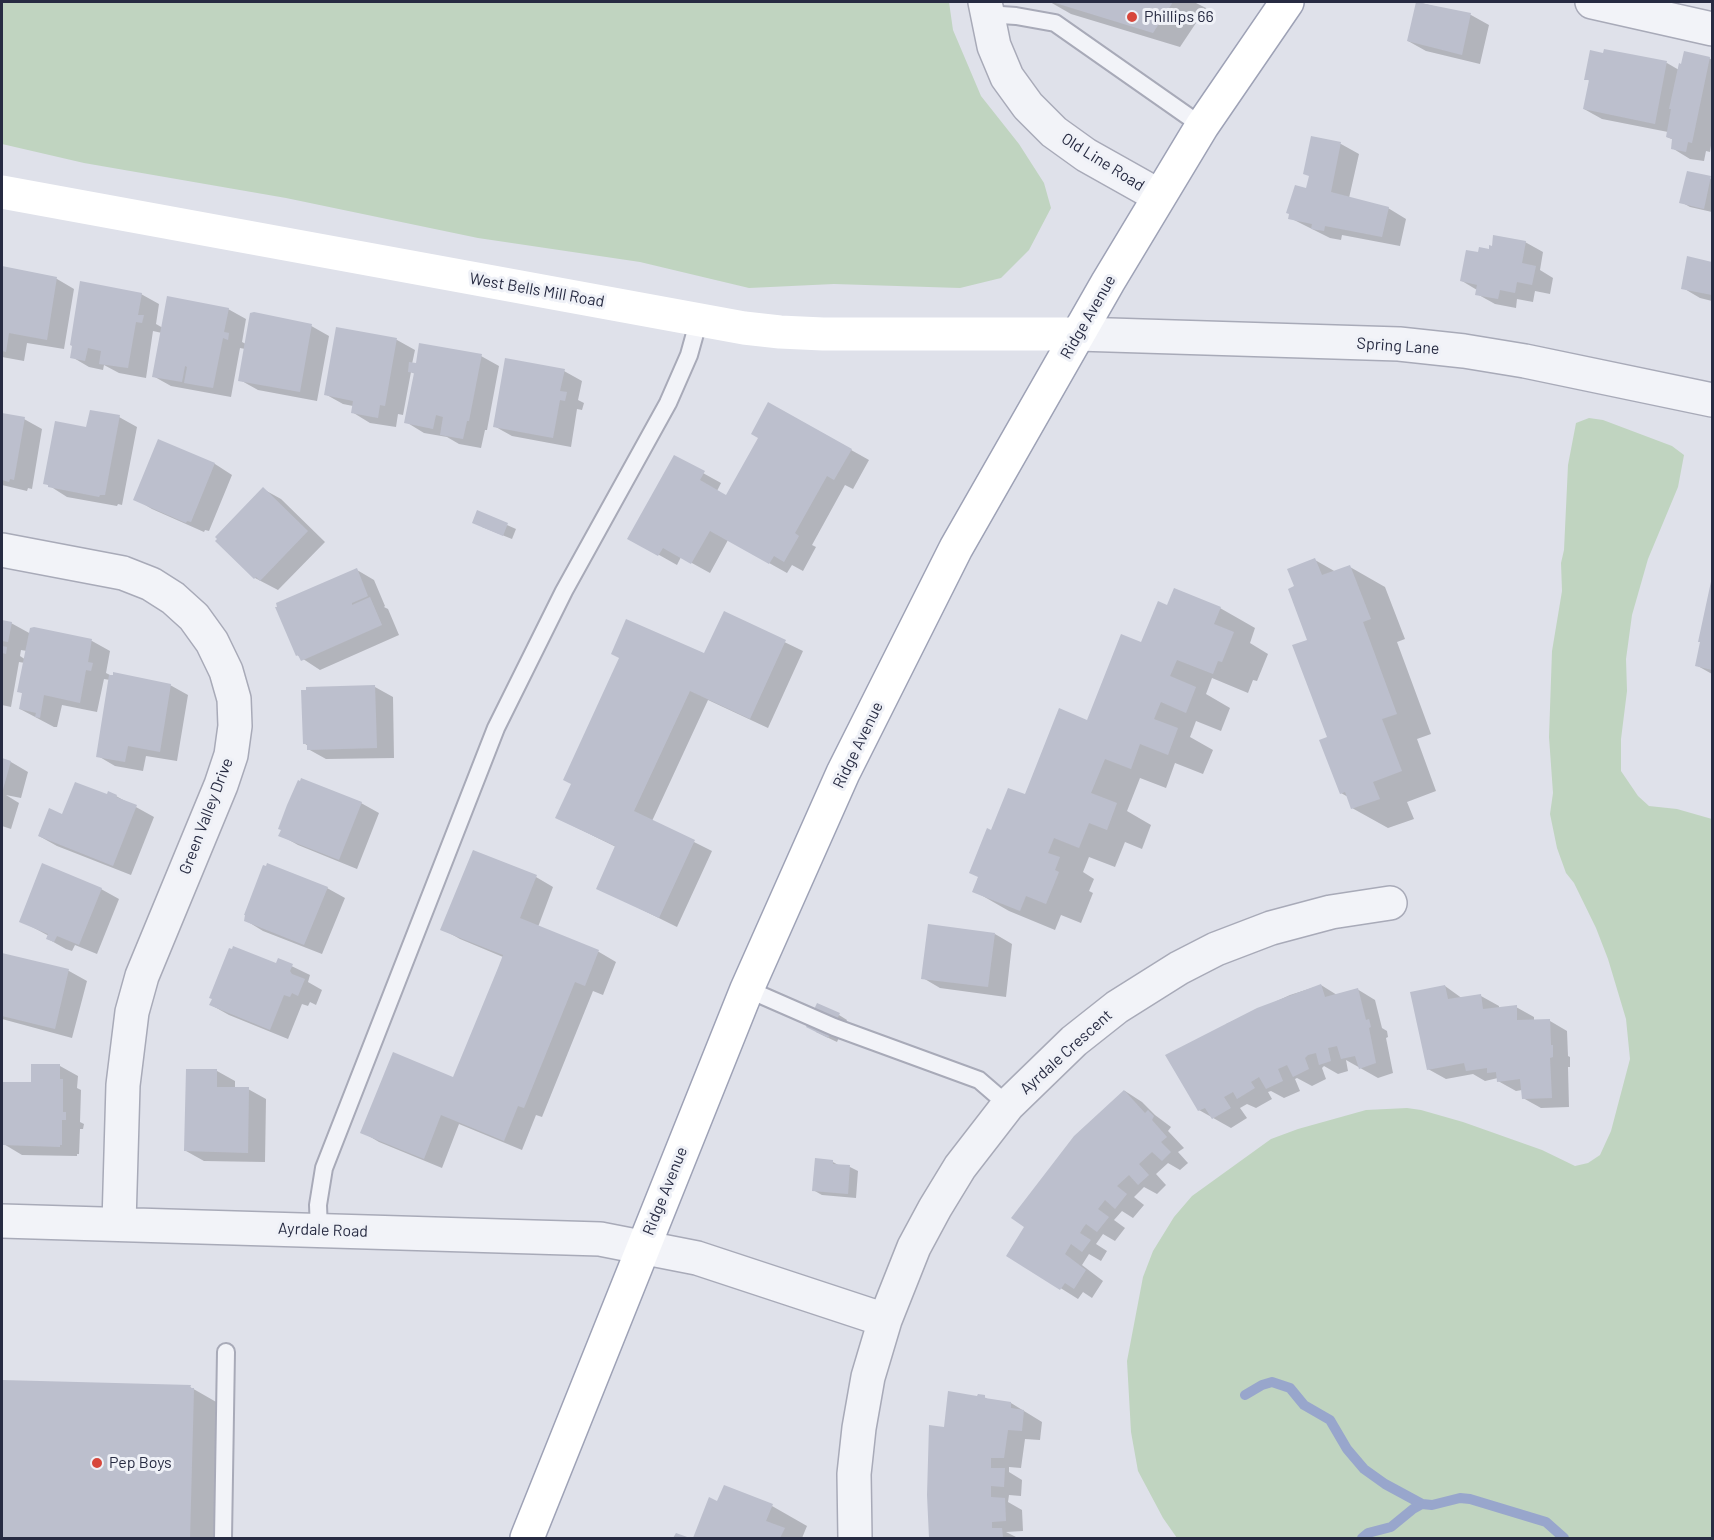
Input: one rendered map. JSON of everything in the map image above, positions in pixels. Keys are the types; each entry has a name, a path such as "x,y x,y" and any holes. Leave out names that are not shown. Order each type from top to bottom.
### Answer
{"main road":[{"name":"Ridge Avenue","path":"527,1539 747,989 843,773 956,548 1078,334 1202,126 1287,2"},
{"name":"West Bells Mill Road","path":"2,192 699,320 780,332 1078,334"}],"street":[{"path":"1592,2 1713,29"},
{"name":"Old Line Road","path":"1001,8 994,46 1007,77 1028,106 1054,132 1086,155 1159,196"},
{"name":"Spring Lane","path":"1078,334 1399,344 1525,361 1713,400"},
{"name":"Green Valley Drive","path":"2,550 123,573 151,584 173,598 194,617 212,642 226,671 234,699 231,754 221,785 142,976 132,1012 123,1085 119,1223"},
{"name":"Ayrdale Crescent","path":"855,1539 854,1474 859,1428 868,1377 885,1320 914,1247 935,1208 960,1167 1008,1105 1074,1041 1117,1006 1179,968 1271,928 1331,912 1390,903"},
{"name":"Ayrdale Road","path":"2,1221 555,1237 600,1239 643,1246"},
{"path":"643,1246 697,1258 885,1320"}],"lane":[{"path":"1001,8 1055,23 1202,126"},
{"path":"319,1231 318,1205 324,1168 496,728 564,591 668,403 689,355 699,320"},
{"path":"747,989 834,1027 979,1080 1008,1105"},
{"path":"223,1539 226,1352"}],"green space":[{"path":"2,2 949,2 953,30 981,96 1019,144 1044,183 1051,208 1029,250 1001,278 960,288 834,284 749,288 640,262 478,238 286,198 84,163 2,144"},
{"path":"1589,418 1603,420 1672,446 1684,455 1678,487 1648,559 1632,615 1626,659 1627,691 1621,739 1621,771 1638,796 1649,806 1677,809 1712,819 1712,1538 1177,1538 1163,1518 1138,1471 1131,1432 1127,1361 1143,1277 1153,1251 1174,1217 1192,1196 1271,1139 1366,1110 1407,1108 1421,1110 1542,1150 1575,1166 1588,1163 1600,1155 1611,1131 1630,1059 1626,1019 1596,928 1574,883 1566,873 1557,848 1550,814 1553,793 1549,737 1552,651 1562,591 1561,563 1564,550 1568,465 1576,423"}],"building":[{"name":"Phillips 66","path":"1052,2 1173,2 1153,33"},
{"path":"1416,2 1471,13 1462,55 1407,41"},
{"path":"1604,49 1667,61 1655,124 1583,109 1589,80 1584,80 1590,50 1603,53"},
{"path":"1684,51 1710,57 1692,143 1688,142 1686,152 1671,149 1672,139 1666,137 1671,109 1669,109 1679,63 1681,64"},
{"path":"1311,136 1341,142 1331,192 1389,207 1382,237 1325,226 1324,231 1311,229 1312,224 1288,219 1289,214 1286,213 1295,185 1306,188 1309,176 1303,174"},
{"path":"1687,171 1711,176 1704,209 1679,203"},
{"path":"1493,235 1526,241 1522,263 1536,266 1532,285 1517,282 1515,293 1500,290 1498,299 1475,295 1477,285 1460,281 1466,250 1478,252 1479,247 1489,249 1489,245 1492,246"},
{"path":"1687,256 1712,262 1712,295 1681,289"},
{"path":"2,266 57,277 47,340 9,333 6,352 2,351"},
{"path":"80,281 142,293 138,315 144,315 142,323 136,322 128,368 99,364 101,351 88,348 85,361 70,358"},
{"path":"167,296 229,308 224,332 229,333 228,340 223,338 213,388 184,383 187,367 185,366 182,382 152,377"},
{"path":"250,313 312,324 300,392 238,381"},
{"path":"336,327 397,338 385,406 380,405 378,418 351,413 353,401 324,395"},
{"path":"419,343 482,354 469,421 467,421 463,439 440,435 443,417 436,415 433,429 404,423 414,373 408,372 409,362 416,363"},
{"path":"505,358 565,369 560,391 567,392 565,401 560,400 553,438 493,427"},
{"path":"768,402 852,449 834,480 827,476 795,533 799,536 784,562 774,556 769,564 710,531 691,564 663,548 658,556 627,539 674,455 705,471 700,480 726,495 758,438 751,434"},
{"path":"90,410 120,415 105,495 99,497 48,487 43,484 55,421 86,427"},
{"path":"2,413 25,417 14,480 10,479 9,482 2,480"},
{"path":"158,439 215,463 191,522 186,523 133,500"},
{"path":"263,487 308,531 260,581 256,577 254,579 215,541 217,539 215,537"},
{"path":"477,510 508,523 503,536 472,523"},
{"path":"1315,558 1322,575 1350,565 1371,619 1363,622 1397,714 1382,719 1402,771 1373,782 1380,799 1351,809 1345,792 1340,794 1319,740 1327,737 1292,645 1307,640 1288,589 1294,586 1287,569"},
{"path":"357,568 368,596 352,605 370,597 382,625 301,661 298,655 296,656 275,607 277,607 276,603"},
{"path":"1712,577 1712,670 1695,666"},
{"path":"1174,588 1221,607 1214,624 1234,632 1222,662 1218,661 1213,674 1177,660 1170,676 1196,687 1186,713 1161,702 1158,709 1154,719 1178,728 1168,755 1140,744 1131,769 1105,759 1091,793 1117,803 1107,830 1089,823 1079,848 1054,838 1048,853 1060,857 1055,870 1059,872 1046,904 1026,896 1020,911 972,892 978,877 969,873 987,828 991,830 1008,788 1025,794 1059,708 1087,720 1121,634 1141,642 1158,601 1167,605"},
{"path":"724,611 786,640 750,719 690,691 634,811 695,840 659,918 596,889 615,846 555,818 571,784 563,780 619,658 611,654 626,619 704,653"},
{"path":"2,620 12,622 8,642 2,641"},
{"path":"30,628 92,639 88,662 93,663 91,671 86,670 80,703 44,695 40,718 35,717 36,713 19,709 22,693 17,692"},
{"path":"2,646 7,647 6,654 2,653"},
{"path":"113,672 171,684 160,752 128,746 125,762 96,757 109,675 113,675"},
{"path":"375,685 377,748 307,750 307,744 303,744 301,690 306,690 306,687"},
{"path":"2,758 11,761 2,793"},
{"path":"301,778 362,802 339,860 278,836 281,830 278,829 287,805"},
{"path":"75,782 107,794 108,791 117,795 116,797 137,805 113,866 38,836 49,808 62,814"},
{"path":"473,850 537,875 520,918 599,950 585,986 575,982 524,1108 518,1106 504,1141 441,1115 424,1159 360,1133 393,1052 453,1077 498,968 503,955 440,930"},
{"path":"42,863 102,888 79,945 57,936 54,942 46,939 48,934 19,922"},
{"path":"267,863 328,887 304,945 244,921 244,915 263,865 266,866"},
{"path":"928,924 995,933 988,987 921,979"},
{"path":"233,946 276,963 278,958 293,964 290,971 292,974 305,979 298,996 292,993 290,997 284,995 270,1030 209,1005 212,999 209,998 229,948 232,949"},
{"path":"2,953 69,969 55,1029 2,1016"},
{"path":"1321,984 1325,997 1358,988 1366,1020 1369,1019 1371,1027 1369,1028 1376,1063 1359,1069 1355,1056 1341,1059 1337,1046 1328,1048 1331,1061 1319,1065 1316,1053 1308,1055 1305,1058 1309,1069 1293,1077 1287,1065 1278,1069 1283,1081 1266,1089 1259,1077 1251,1082 1255,1088 1237,1099 1233,1092 1224,1097 1231,1108 1212,1119 1205,1108 1198,1111 1165,1055 1257,1008"},
{"path":"1445,985 1448,999 1481,994 1483,1009 1517,1005 1517,1020 1550,1019 1551,1045 1553,1045 1553,1057 1550,1058 1552,1098 1522,1099 1520,1079 1497,1082 1496,1072 1487,1073 1487,1068 1466,1071 1464,1063 1427,1070 1410,992"},
{"path":"817,1003 840,1013 828,1038 806,1027"},
{"path":"31,1064 60,1064 60,1079 63,1079 63,1112 66,1112 66,1120 62,1120 62,1145 60,1147 3,1145 2,1143 2,1082 31,1082"},
{"path":"186,1069 217,1069 217,1087 249,1087 248,1153 184,1151"},
{"path":"1124,1090 1145,1113 1148,1110 1154,1116 1152,1120 1167,1137 1161,1142 1171,1152 1162,1161 1152,1152 1139,1164 1149,1175 1138,1185 1129,1175 1117,1186 1127,1194 1115,1209 1105,1200 1098,1209 1109,1217 1097,1232 1086,1224 1080,1233 1091,1240 1082,1252 1071,1244 1065,1254 1086,1270 1074,1289 1065,1283 1060,1290 1006,1256 1024,1227 1011,1218 1074,1136"},
{"path":"815,1158 833,1160 833,1164 850,1165 848,1194 812,1191"},
{"name":"Pep Boys","path":"2,1380 191,1385 190,1388 194,1388 190,1538 2,1538"},
{"path":"948,1391 977,1396 978,1394 985,1395 985,1398 1011,1402 1011,1408 1024,1410 1022,1431 1008,1430 1004,1458 991,1458 991,1468 1005,1468 1004,1487 991,1486 991,1497 1005,1498 1006,1521 992,1522 992,1528 1002,1528 1003,1538 929,1538 927,1495 929,1425 944,1427"},
{"path":"724,1485 773,1504 766,1521 785,1528 780,1538 693,1538 709,1497 717,1501"},
{"path":"676,1533 690,1538 673,1538"}],"waterway":[{"path":"1245,1395 1272,1382 1290,1388 1304,1405 1330,1420 1347,1449 1364,1469 1385,1484 1422,1504 1432,1505 1460,1498 1470,1499 1546,1522 1564,1538"},
{"path":"1362,1538 1368,1533 1391,1527 1422,1504"}],"place":[{"name":"Phillips 66","path":"1132,17"},
{"name":"Pep Boys","path":"97,1463"}]}
